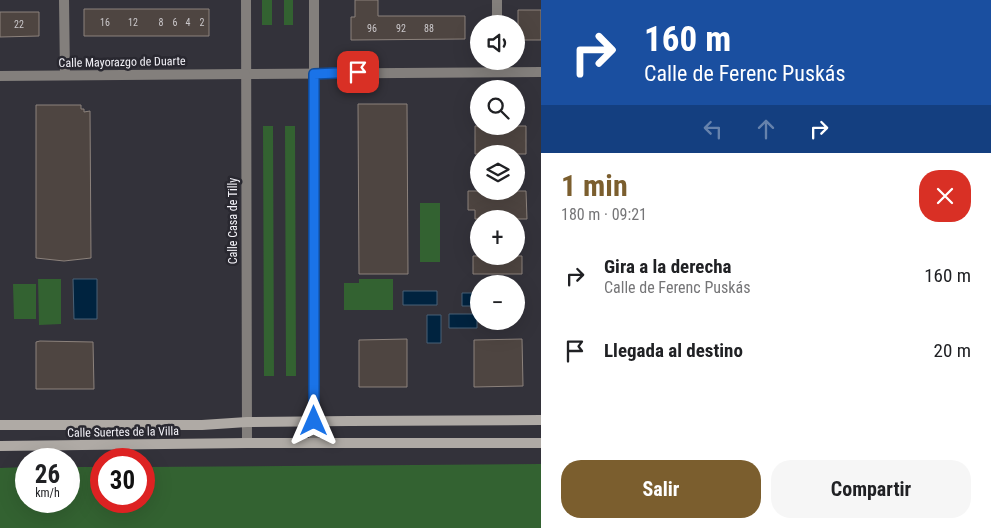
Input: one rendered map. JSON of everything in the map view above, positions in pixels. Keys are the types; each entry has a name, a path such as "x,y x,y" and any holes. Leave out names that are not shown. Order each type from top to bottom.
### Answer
{"main road":[{"name":"Calle Suertes de la Villa","path":"0,425 202,426 247,422 541,420"},
{"name":"Calle Suertes de la Villa","path":"0,446 247,443 541,443"}],"street":[{"path":"64,0 65,75"},
{"name":"Calle Casa de Tilly","path":"246,0 247,443"},
{"path":"314,0 314,443"},
{"path":"497,0 497,15"},
{"name":"Calle Mayorazgo de Duarte","path":"0,76 541,72"}],"green space":[{"path":"262,0 272,0 272,25 262,25"},
{"path":"284,0 293,0 293,25 284,25"},
{"path":"263,126 273,126 274,376 264,376"},
{"path":"285,126 295,126 296,376 286,376"},
{"path":"420,203 440,203 440,262 420,262"},
{"path":"38,279 61,279 61,324 39,325"},
{"path":"359,279 393,279 393,310 344,310 344,283 359,283"},
{"path":"13,284 36,284 36,319 14,319"},
{"path":"541,464 541,528 0,528 0,468 15,467 15,513 80,513 80,467 90,467 90,513 155,513 155,467"}],"water":[{"path":"73,279 97,279 97,319 74,319"},
{"path":"403,291 437,291 437,305 403,305"},
{"path":"462,293 470,293 470,306 462,306"},
{"path":"449,314 470,314 470,328 449,328"},
{"path":"427,315 441,315 441,343 427,343"}],"building":[{"path":"355,0 378,0 378,16 465,16 465,39 351,40 351,17 355,17"},
{"path":"84,9 209,9 209,36 84,36"},
{"path":"518,10 541,10 541,40 525,40 525,15 518,15"},
{"path":"0,12 39,12 39,36 0,37"},
{"path":"358,104 407,104 408,274 359,274"},
{"path":"36,105 81,105 81,109 84,109 84,112 90,111 91,258 64,261 36,258"},
{"path":"526,126 526,154 525,145 475,145 475,135 525,135"},
{"path":"468,191 470,191 470,200 525,200 526,191 527,219 525,219 525,210 468,210"},
{"path":"473,265 522,265 522,274 473,274"},
{"path":"407,339 407,387 359,387 359,340"},
{"path":"522,339 523,386 474,387 474,340"},
{"path":"36,342 93,342 94,389 36,389"}],"route":[{"path":"314,421 314,74 358,72"}]}
